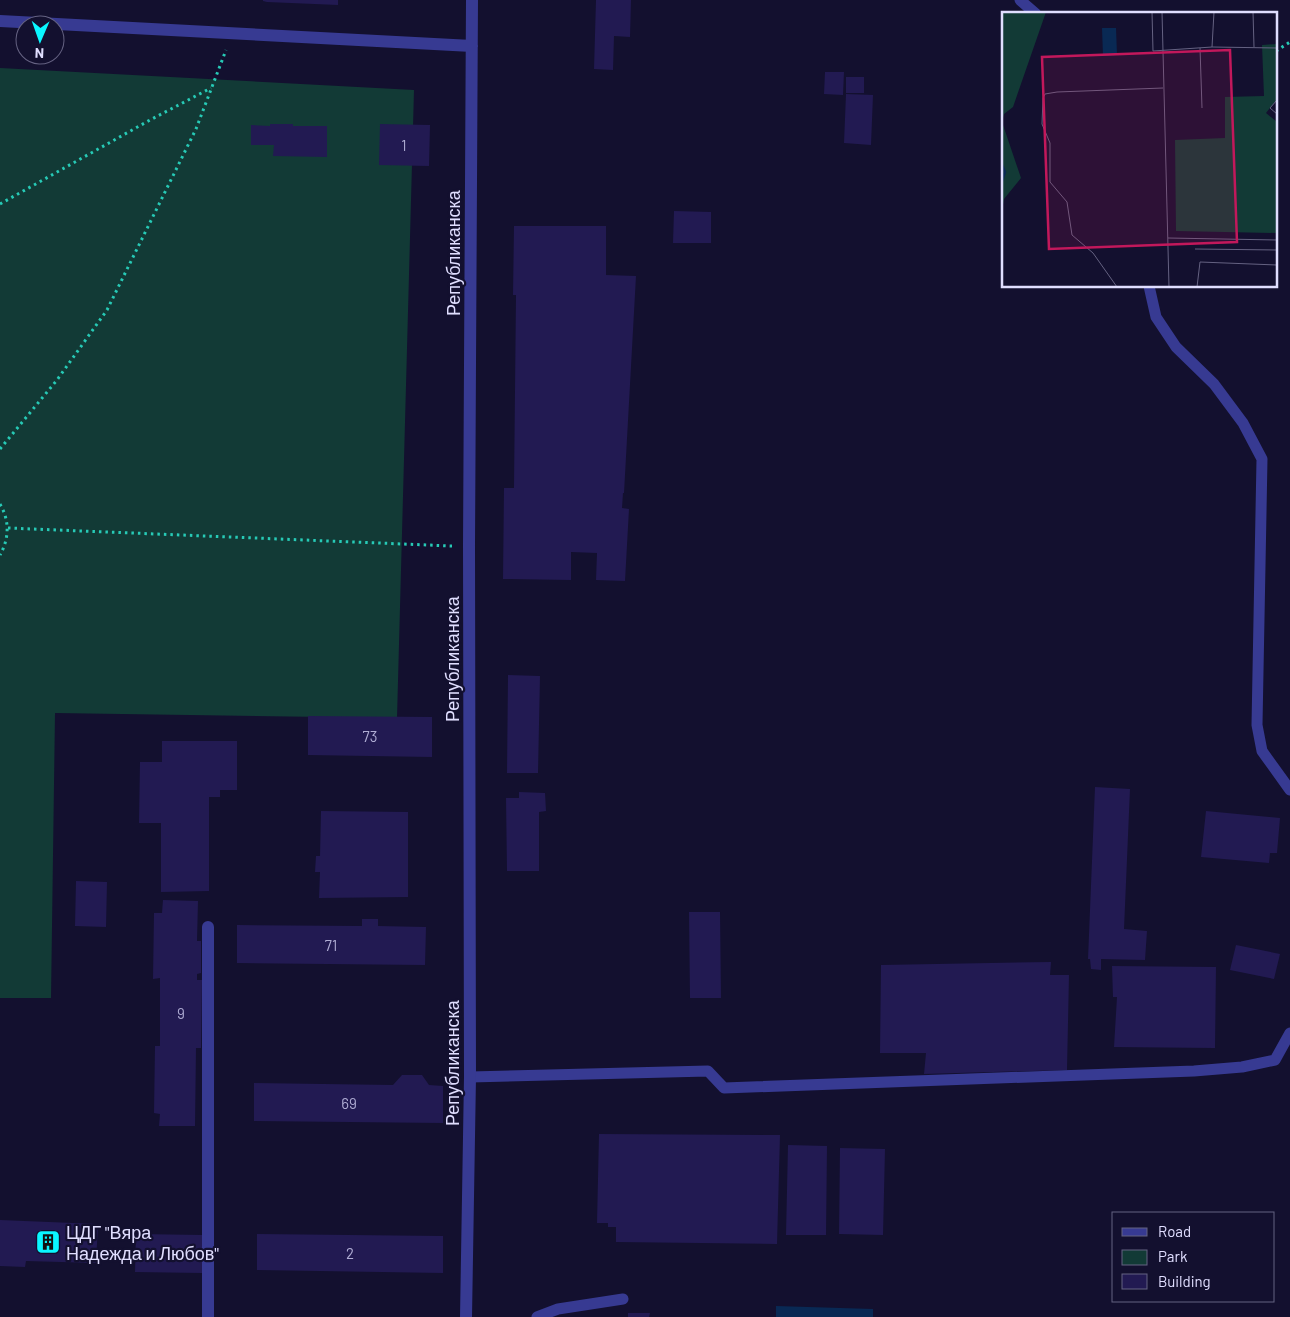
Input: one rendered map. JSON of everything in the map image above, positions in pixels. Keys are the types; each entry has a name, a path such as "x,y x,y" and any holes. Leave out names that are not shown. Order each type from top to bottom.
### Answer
{"street":[{"name":"Републиканска","path":"466,1317 470,1077 469,546 472,0"},
{"path":"0,21 472,46"},
{"path":"208,927 208,1317"}],"lane":[{"path":"1020,0 1034,12"},
{"path":"1149,288 1156,317 1176,348 1220,392 1243,423 1262,459 1257,724 1262,751 1290,790"},
{"path":"470,1077 708,1071 724,1088 1194,1071 1242,1067 1275,1060 1290,1032"},
{"path":"537,1317 558,1309 623,1299"}],"path":[{"path":"0,449 57,380 107,310 196,129 233,34"},
{"path":"1278,49 1290,42"},
{"path":"0,204 150,120 212,88"},
{"path":"0,504 8,528 5,545 0,556"},
{"path":"8,528 469,546"}],"green space":[{"path":"0,68 414,90 397,718 55,713 51,998 0,998"}],"water":[{"path":"776,1306 873,1309 873,1317 776,1317"}],"building":[{"path":"263,0 338,0 338,5 267,2"},
{"path":"596,0 631,0 630,37 614,36 613,70 594,69"},
{"path":"825,72 844,72 843,95 824,94"},
{"path":"846,77 864,77 864,93 846,93"},
{"path":"846,94 873,95 871,145 844,143"},
{"path":"270,124 327,126 327,157 273,156 274,145 251,145 251,125 270,126"},
{"path":"380,124 430,125 429,166 379,165"},
{"path":"674,211 711,212 711,243 673,243"},
{"path":"514,226 606,226 606,275 636,276 622,508 629,509 625,581 596,580 597,553 571,552 571,580 503,579 504,488 514,488 516,295 513,295"},
{"path":"508,675 540,676 538,773 507,773"},
{"path":"308,716 432,717 432,757 308,755"},
{"path":"162,741 237,741 237,790 220,790 220,797 209,797 209,891 161,892 161,823 139,823 140,762 162,762"},
{"path":"1095,787 1130,789 1124,929 1147,931 1145,960 1101,959 1101,970 1091,969 1090,959 1088,959"},
{"path":"519,792 545,793 546,811 539,812 539,871 507,871 506,798 519,798"},
{"path":"321,811 408,812 408,897 319,898 320,872 315,872 316,856 320,856"},
{"path":"1206,811 1280,818 1277,853 1270,853 1269,863 1201,857"},
{"path":"76,881 107,882 106,927 75,926"},
{"path":"163,900 198,901 197,941 201,941 201,973 197,974 197,980 202,980 201,1048 196,1048 195,1126 159,1126 160,1114 154,1113 155,1046 160,1046 160,978 153,979 154,913 162,913"},
{"path":"689,912 720,912 721,998 690,998"},
{"path":"362,919 378,919 378,926 426,927 425,965 237,963 237,925 362,926"},
{"path":"1236,945 1280,954 1274,979 1230,970"},
{"path":"1051,962 1050,975 1069,975 1067,1070 924,1074 926,1053 880,1053 881,965"},
{"path":"1112,966 1216,967 1215,1048 1114,1047 1117,997 1113,997"},
{"path":"402,1075 422,1075 429,1085 443,1086 443,1123 254,1121 254,1083 393,1085"},
{"path":"599,1134 780,1135 777,1244 616,1242 616,1227 608,1227 608,1223 597,1223"},
{"path":"788,1145 827,1146 826,1235 786,1235"},
{"path":"840,1148 885,1149 883,1235 839,1234"},
{"name":"ЦДГ \"Вяра Надежда и Любов\"","path":"0,1220 98,1224 96,1263 26,1261 25,1267 0,1266"},
{"path":"136,1234 203,1235 202,1273 135,1272"},
{"path":"257,1234 443,1236 443,1273 257,1270"},
{"path":"628,1313 650,1313 649,1317 628,1317"}],"place":[{"name":"ЦДГ \"Вяра Надежда и Любов\"","path":"48,1242"}]}
